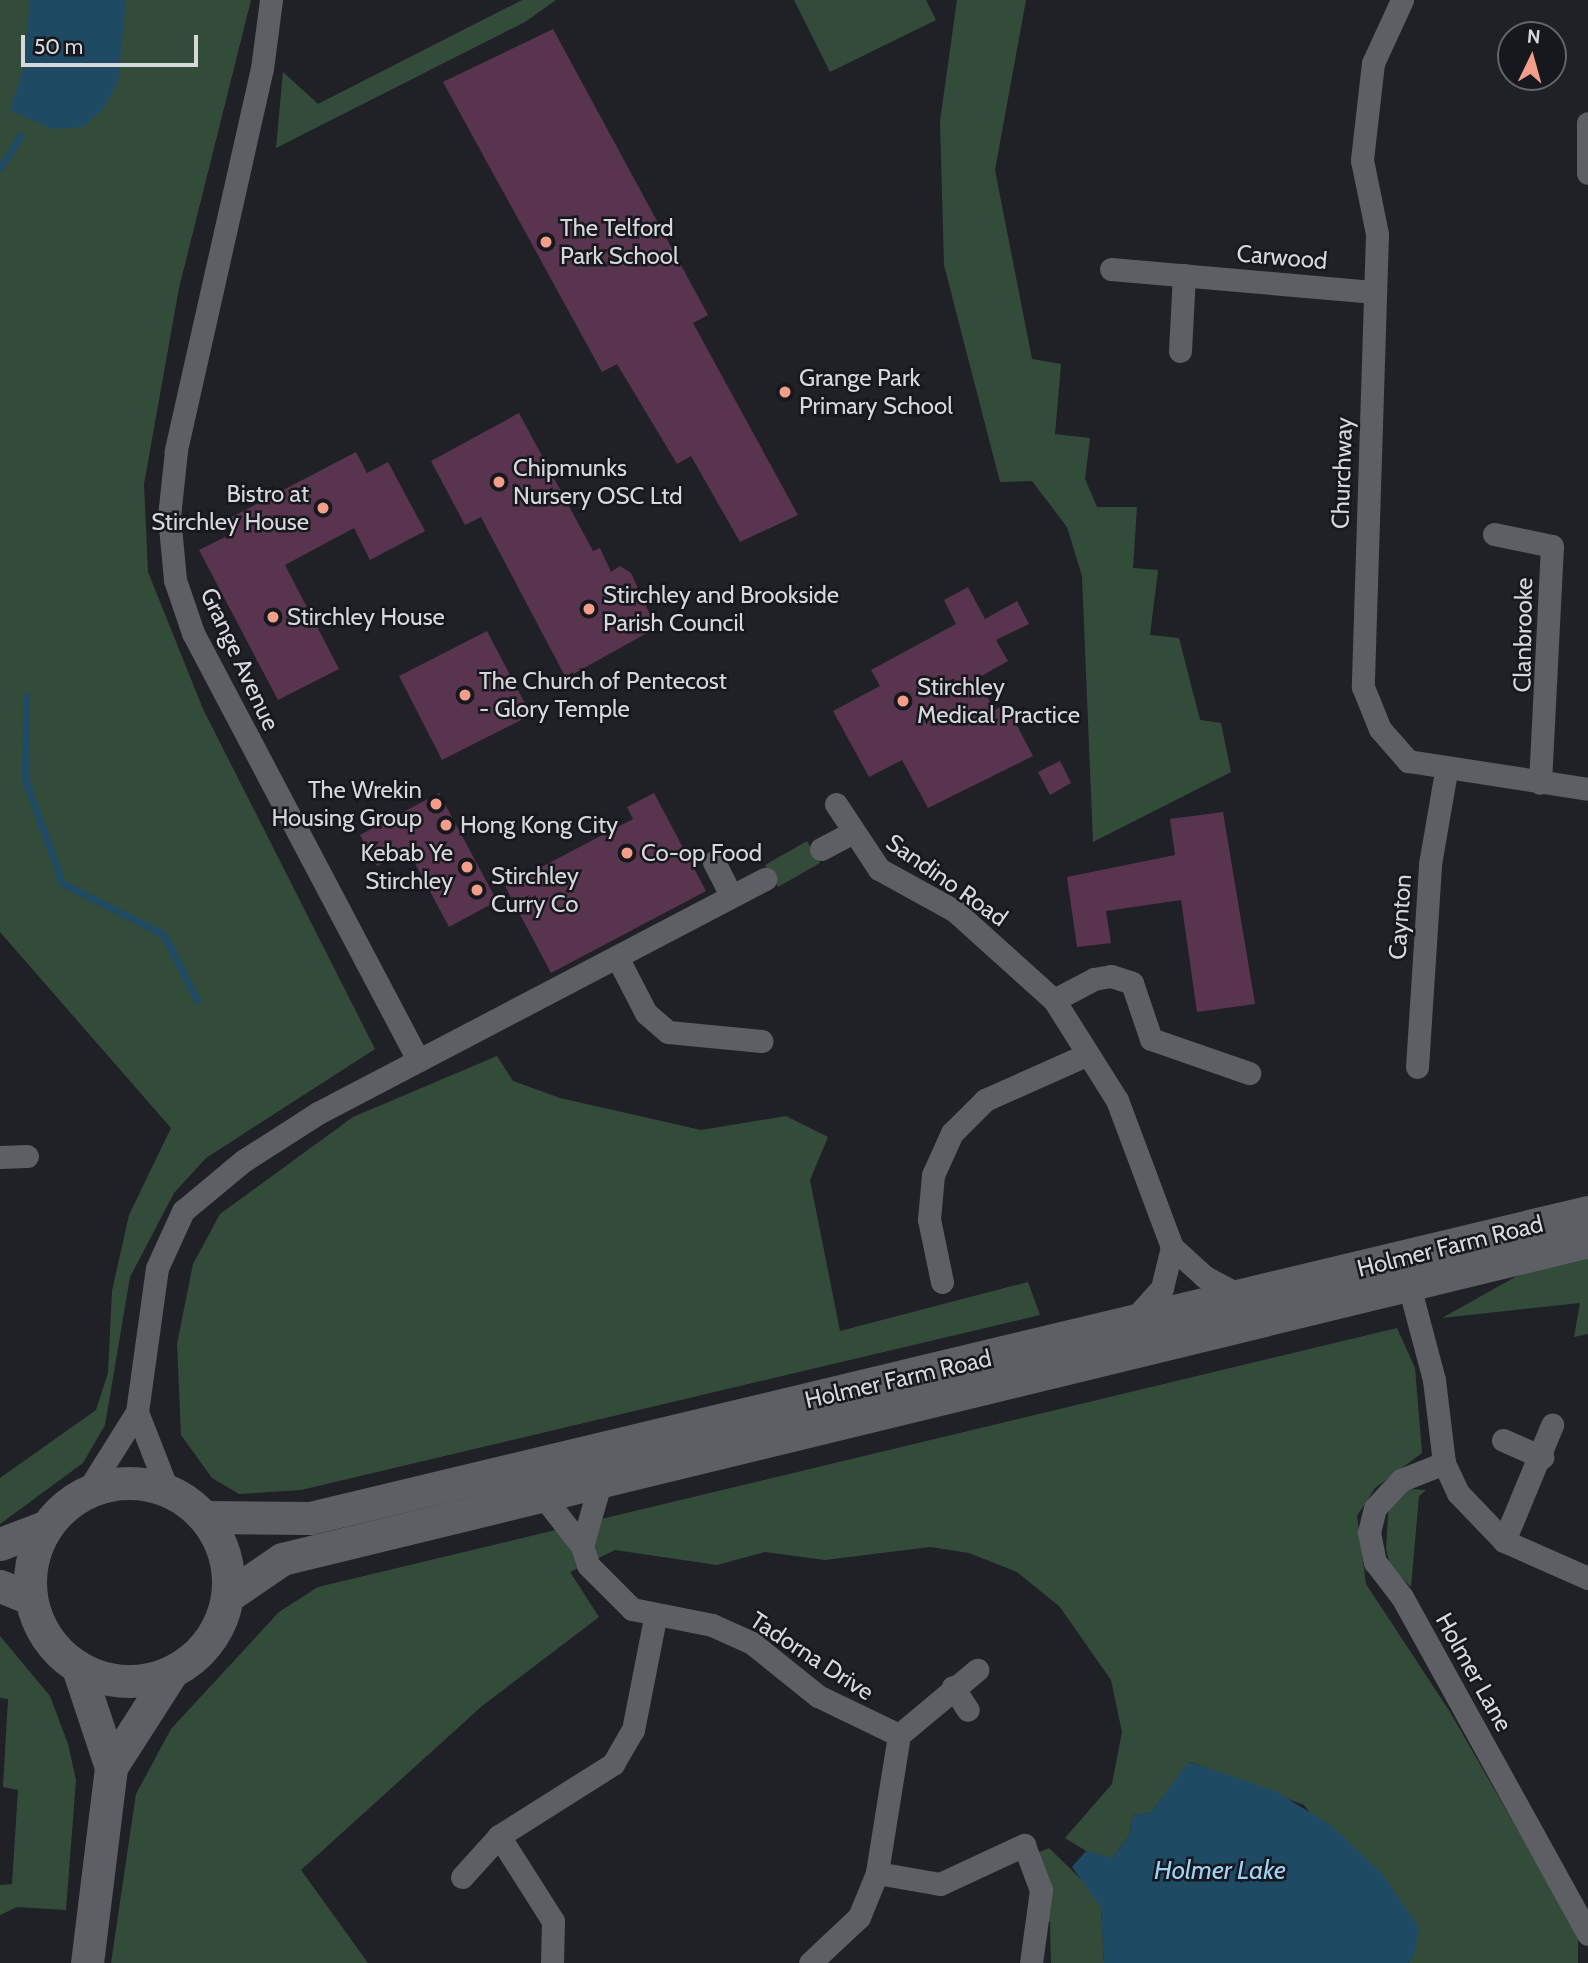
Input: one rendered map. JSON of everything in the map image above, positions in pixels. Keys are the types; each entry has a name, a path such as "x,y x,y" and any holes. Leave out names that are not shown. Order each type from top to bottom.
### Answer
{"street":[{"name":"Grange Avenue","path":"271,0 262,68 176,451 169,516 175,580 193,634 418,1060"},
{"name":"Churchway","path":"1402,0 1373,63 1362,160 1377,234 1363,688 1380,729 1408,761 1446,771 1588,789"},
{"path":"1588,123 1588,173"},
{"name":"Carwood","path":"1111,269 1375,292"},
{"path":"1180,351 1184,275"},
{"name":"Clanbrooke","path":"1494,534 1552,546 1541,783"},
{"name":"Caynton","path":"1417,1067 1430,864 1446,771"},
{"name":"Sandino Road","path":"836,804 852,833 879,869 955,911 1054,1000 1084,1056 1117,1100 1172,1247 1205,1278 1243,1297"},
{"path":"821,849 852,833"},
{"path":"714,862 731,896"},
{"path":"0,1544 45,1527 88,1490 137,1412 157,1268 183,1211 296,1126 765,879"},
{"path":"617,957 646,1013 668,1032 762,1041"},
{"path":"1054,1000 1094,979 1111,976 1132,983 1151,1039 1249,1073"},
{"path":"942,1282 929,1219 933,1175 952,1133 985,1100 1084,1056"},
{"path":"0,1157 27,1156"},
{"name":"Holmer Farm Road","path":"205,1517 310,1518 1243,1297 1588,1212"},
{"name":"Holmer Farm Road","path":"228,1597 282,1559 1408,1282 1588,1241"},
{"path":"1129,1324 1162,1288 1172,1247"},
{"path":"1408,1282 1434,1380 1444,1463 1478,1521 1504,1541 1588,1578"},
{"path":"137,1412 167,1489"},
{"path":"1504,1541 1542,1457 1552,1425"},
{"path":"1503,1440 1542,1457"},
{"name":"Holmer Lane","path":"1444,1463 1401,1480 1380,1501 1369,1532 1375,1562 1402,1597 1588,1934"},
{"path":"582,1546 601,1480"},
{"path":"45,1527 15,1592 46,1638 78,1668 108,1680 141,1681 172,1672 198,1653 218,1627 228,1597 228,1568 205,1517 167,1489 141,1482 88,1490"},
{"name":"Tadorna Drive","path":"542,1495 582,1546 587,1565 611,1595 655,1618 712,1625 752,1643 818,1696 899,1735"},
{"path":"462,1877 499,1836 613,1764 633,1730 655,1618"},
{"path":"78,1668 111,1768 87,1963"},
{"path":"810,1963 859,1917 877,1873 899,1735 953,1687 977,1670"},
{"path":"111,1768 172,1672"},
{"path":"953,1687 968,1710"},
{"path":"499,1836 553,1920 552,1963"},
{"path":"877,1873 940,1884 977,1863 1024,1845 1041,1890 1031,1963"}],"green space":[{"path":"0,0 251,0 179,288 144,484 148,572 203,709 375,1049 206,1158 174,1193 130,1277 105,1425 83,1463 0,1524 0,1478 96,1410 108,1373 112,1291 129,1215 171,1128 0,932"},
{"path":"522,0 556,0 525,22 276,148 283,72 318,104"},
{"path":"794,0 926,0 936,20 830,72"},
{"path":"957,0 1026,0 995,170 1032,359 1061,364 1055,434 1090,438 1085,479 1097,507 1137,507 1133,568 1158,570 1150,635 1179,638 1200,720 1221,723 1231,772 1093,842 1082,576 1067,527 1032,481 1000,482 944,265 940,121"},
{"path":"807,841 820,863 778,887 765,865"},
{"path":"497,1056 513,1081 560,1098 701,1130 786,1116 828,1137 810,1180 840,1331 1028,1282 1040,1315 301,1490 239,1494 212,1478 181,1435 177,1344 193,1264 220,1214 353,1117"},
{"path":"1588,1257 1588,1334 1574,1337 1580,1303 1442,1318 1528,1270"},
{"path":"1397,1328 1415,1368 1422,1453 1375,1488 1357,1516 1366,1584 1450,1712 1578,1935 1578,1963 1408,1963 1414,1957 1304,1805 1190,1762 1150,1813 1133,1815 1130,1835 1112,1858 1101,1860 1065,1838 1112,1784 1122,1732 1111,1680 1060,1607 1017,1572 969,1553 930,1547 825,1560 765,1552 717,1565 615,1550 570,1572 599,1617 482,1706 301,1870 368,1963 111,1963 136,1794 171,1729 279,1612 318,1587"},
{"path":"1406,1489 1426,1490 1419,1496 1411,1587 1390,1566 1386,1548 1389,1501"},
{"path":"0,1636 50,1696 68,1744 76,1780 66,1910 17,1907 0,1915 0,1885 12,1884 18,1790 3,1787 8,1699 0,1698"},
{"path":"1049,1848 1091,1889 1101,1907 1104,1963 1051,1963 1050,1923 1025,1858"}],"water":[{"path":"30,0 126,0 118,82 104,108 83,127 51,129 10,110 23,69"},
{"name":"Holmer Lake","path":"1189,1762 1275,1791 1332,1826 1382,1874 1419,1927 1414,1957 1408,1963 1104,1963 1101,1907 1072,1867 1086,1851 1112,1858 1130,1835 1133,1815 1150,1813"}],"building":[{"name":"The Telford Park School","path":"553,29 708,315 693,323 798,515 740,542 691,456 677,464 617,364 602,372 443,82"},
{"path":"519,413 593,551 600,548 611,572 620,566 631,573 656,628 566,678 481,517 465,525 431,461"},
{"name":"Stirchley House","path":"356,452 367,473 388,462 425,531 370,560 354,528 285,565 339,669 278,700 199,550 233,533 226,520"},
{"name":"Stirchley Medical Practice","path":"968,587 985,619 1017,601 1029,624 996,640 1008,661 978,678 994,710 1006,705 1033,756 928,808 902,760 869,777 833,711 880,686 871,670 956,624 944,600"},
{"name":"The Church of Pentecost - Glory Temple","path":"487,631 531,715 442,760 399,676"},
{"path":"1060,761 1071,783 1050,795 1038,772"},
{"path":"439,793 497,901 449,927 408,850 377,866 360,835"},
{"name":"Co-op Food","path":"654,793 706,891 551,973 505,886 633,819 627,807"},
{"path":"1223,812 1255,1004 1197,1012 1181,900 1106,911 1111,943 1077,947 1067,877 1175,855 1170,819"}],"waterway":[{"path":"0,168 20,136"},
{"path":"26,696 25,779 62,883 163,934 197,1000"}],"place":[{"name":"The Telford Park School","path":"546,242"},
{"name":"Grange Park Primary School","path":"785,392"},
{"name":"Chipmunks Nursery OSC Ltd","path":"499,482"},
{"name":"Bistro at Stirchley House","path":"323,508"},
{"name":"Stirchley and Brookside Parish Council","path":"589,609"},
{"name":"Stirchley House","path":"273,617"},
{"name":"The Church of Pentecost - Glory Temple","path":"465,695"},
{"name":"Stirchley Medical Practice","path":"903,701"},
{"name":"The Wrekin Housing Group","path":"436,804"},
{"name":"Hong Kong City","path":"446,825"},
{"name":"Co-op Food","path":"627,853"},
{"name":"Kebab Ye Stirchley","path":"467,867"},
{"name":"Stirchley Curry Co","path":"477,890"}]}
